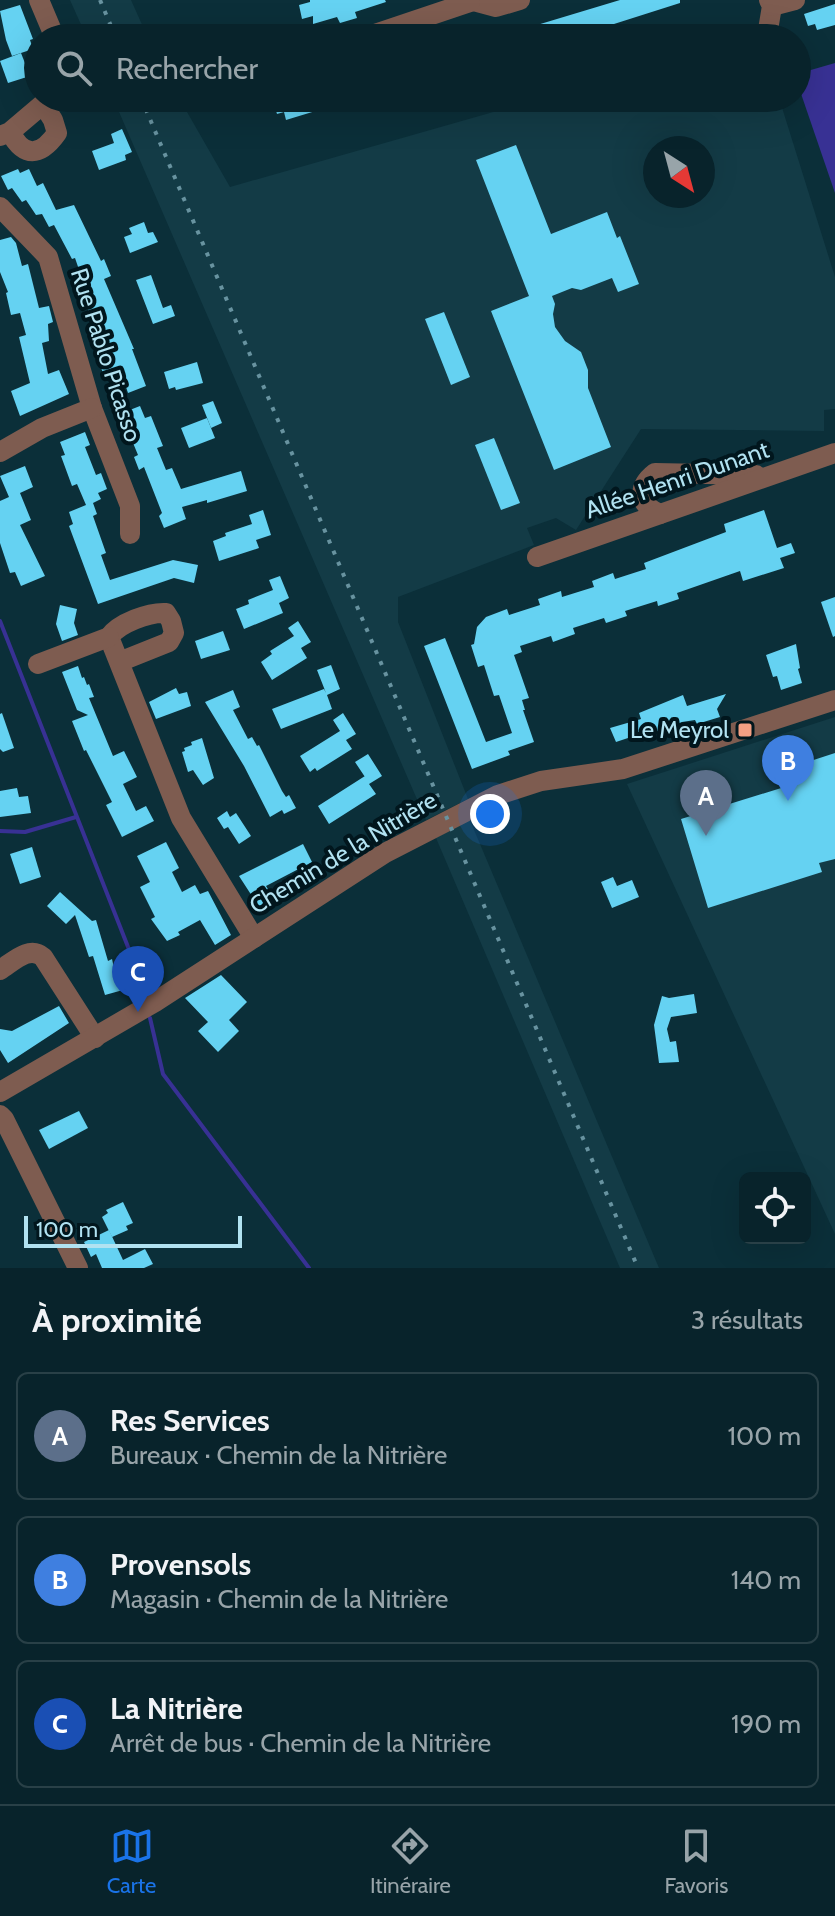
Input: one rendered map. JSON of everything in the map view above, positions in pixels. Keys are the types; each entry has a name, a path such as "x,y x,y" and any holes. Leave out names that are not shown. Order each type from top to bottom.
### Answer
{"street":[{"path":"39,0 49,24"},
{"path":"403,24 470,1 496,7 520,0"},
{"path":"768,24 770,3 795,0"},
{"path":"32,112 5,134 26,152 49,144 57,133 50,112"},
{"name":"Rue Pablo Picasso","path":"0,207 48,257 92,408 130,506 130,534"},
{"path":"0,452 42,428 92,408"},
{"name":"Allée Henri Dunant","path":"537,557 835,453"},
{"path":"660,514 645,505 642,497 642,487 655,473 769,476"},
{"path":"38,664 109,637 114,630 156,613 166,613 174,633 169,642 119,662"},
{"path":"109,637 181,818 254,938"},
{"name":"Chemin de la Nitrière","path":"0,1092 95,1038 385,853 498,795 541,781 623,769 835,700"},
{"path":"0,970 28,952 37,952 95,1038"},
{"path":"0,1115 78,1268"}],"shaded area":[{"path":"70,0 131,0 142,24 81,24"},
{"path":"835,63 835,193 807,112 811,112 811,70"},
{"path":"119,112 187,112 230,187 493,112 783,112 835,277 835,409 824,410 824,431 641,429 576,530 556,518 527,528 534,545 398,597 398,622 468,799 426,820"},
{"path":"835,717 835,1234 811,1182 811,1172 806,1172 627,784"},
{"path":"469,818 659,1268 620,1268 436,838"}],"building":[{"path":"310,0 386,2 355,12 357,18 340,23 337,17 313,24 313,16 302,19 299,5"},
{"path":"620,0 680,0 680,3 614,24 540,24"},
{"path":"835,4 835,25 817,30 815,24 807,24 804,14"},
{"path":"20,5 27,24 24,24 24,52 12,56 0,11"},
{"path":"21,53 24,78 8,83 0,61"},
{"path":"284,112 312,112 286,120"},
{"path":"122,129 132,152 125,155 126,160 99,170 92,151 114,143 111,134"},
{"path":"516,145 551,234 607,212 639,284 618,292 612,278 581,290 572,288 552,296 555,327 565,341 581,352 588,370 588,388 611,447 554,470 491,311 529,296 476,160"},
{"path":"18,169 20,173 29,169 37,186 43,183 56,210 74,205 111,276 104,279 146,386 128,393 125,384 118,387 112,372 104,375 99,363 108,360 82,295 87,293 75,258 72,259 54,225 49,227 42,214 36,215 26,200 22,202 12,188 8,190 1,176"},
{"path":"144,222 148,233 153,232 158,242 130,253 124,237 132,234 129,228"},
{"path":"11,237 16,243 22,266 28,264 39,308 49,306 53,322 48,324 49,341 42,343 48,374 59,370 69,394 20,416 11,391 30,383 19,337 26,335 20,313 11,315 8,292 0,272 0,240"},
{"path":"151,275 163,308 171,305 175,316 153,324 136,280"},
{"path":"444,312 470,377 451,385 425,319"},
{"path":"197,362 203,383 169,389 164,372"},
{"path":"213,401 222,423 211,428 202,405"},
{"path":"140,406 145,418 151,416 163,446 157,448 166,470 172,468 181,489 241,471 247,491 182,507 186,519 164,528 159,516 162,513 144,467 139,470 134,457 138,455 126,426 122,428 117,415"},
{"path":"207,418 215,438 189,448 181,428"},
{"path":"85,432 90,445 85,447 96,475 101,473 107,489 98,493 101,499 93,503 97,514 93,516 106,553 101,555 110,580 173,560 198,565 194,583 174,578 98,604 69,526 73,524 69,512 86,505 77,484 72,486 61,456 65,455 60,442"},
{"path":"494,438 520,503 501,510 475,445"},
{"path":"25,466 33,487 20,493 31,520 20,525 45,576 21,586 15,572 10,573 0,543 0,501 9,497 0,476"},
{"path":"263,510 271,535 256,540 259,548 219,561 213,541 226,536 225,533 252,524 249,515"},
{"path":"764,510 777,548 791,543 795,553 780,558 784,568 743,581 740,571 677,593 679,599 658,606 657,601 625,611 627,616 606,623 604,618 573,628 575,634 553,642 551,636 520,646 522,652 514,655 529,698 522,700 523,710 534,742 472,769 424,646 445,638 486,742 512,733 499,695 494,696 484,665 478,667 471,645 474,644 477,627 486,617 507,609 509,615 540,605 538,599 561,591 562,597 594,587 592,581 613,573 615,579 646,569 644,563 726,532 724,524"},
{"path":"280,576 289,598 279,603 283,613 244,629 236,609 249,604 248,600 273,590 269,580"},
{"path":"835,597 835,636 833,637 821,602"},
{"path":"60,605 77,609 74,623 78,635 62,641 56,624"},
{"path":"298,621 311,642 301,648 307,658 272,680 261,662 272,654 270,651 294,636 288,628"},
{"path":"223,631 230,650 201,659 195,641"},
{"path":"796,644 802,683 781,690 766,655"},
{"path":"331,665 340,689 327,695 332,709 281,729 272,709 324,689 326,693 317,670"},
{"path":"78,666 82,678 89,684 94,697 89,698 113,756 124,751 137,777 123,784 136,811 146,806 154,821 122,837 106,805 112,802 84,751 72,721 88,715 77,710 62,672"},
{"path":"176,688 179,694 187,692 191,706 156,719 149,702"},
{"path":"233,690 240,707 233,710 248,739 252,737 259,745 282,791 286,797 289,795 296,808 284,814 282,810 270,817 244,766 205,702"},
{"path":"726,694 717,709 720,717 697,724 695,720 682,722 616,742 610,728 641,719 639,713 683,695 687,706"},
{"path":"2,713 14,748 3,752 0,749"},
{"path":"343,713 356,734 346,740 352,749 317,771 315,768 310,772 300,756 340,731 333,720"},
{"path":"202,738 214,778 203,785 193,770 188,772 182,752 192,745 191,742"},
{"path":"835,753 835,859 819,863 822,872 708,908 681,819 794,784 789,768"},
{"path":"368,754 382,776 369,784 376,794 329,824 318,806 365,776 355,762"},
{"path":"17,788 19,797 28,796 31,813 0,817 0,791"},
{"path":"227,811 230,817 236,813 251,836 239,844 228,827 224,829 217,818"},
{"path":"166,842 179,868 172,872 182,892 195,885 200,894 208,891 231,935 215,945 200,920 167,941 151,919 155,917 140,887 150,882 137,856"},
{"path":"303,844 312,862 266,886 272,896 259,907 239,876"},
{"path":"32,847 41,877 20,884 10,854"},
{"path":"613,877 617,886 632,880 639,897 612,908 601,882"},
{"path":"60,892 92,921 96,920 108,961 112,959 114,968 117,967 123,990 105,995 93,956 89,957 75,915 66,924 47,906"},
{"path":"221,975 247,1002 229,1020 239,1031 218,1052 198,1031 208,1022 185,998"},
{"path":"694,994 697,1013 671,1017 667,1029 670,1042 676,1041 679,1062 659,1063 654,1025 662,996 669,998"},
{"path":"59,1006 69,1023 8,1063 0,1050 0,1029 12,1031"},
{"path":"79,1111 88,1128 49,1149 39,1130"},
{"path":"123,1202 133,1223 126,1226 128,1230 112,1237 102,1217 108,1213 106,1210"},
{"path":"109,1230 123,1260 145,1249 153,1264 144,1268 102,1268 96,1254 91,1257 84,1242"}],"waterway":[{"path":"0,621 145,994"},
{"path":"0,831 25,832 76,817"},
{"path":"150,1018 163,1074 309,1268"}],"railway":[{"path":"100,0 110,24"},
{"path":"147,112 638,1268"}],"place":[{"name":"Le Meyrol","path":"745,730"},
{"name":"Provensols","path":"788,801"},
{"name":"Res Services","path":"706,836"},
{"name":"La Nitrière","path":"138,1012"}]}
